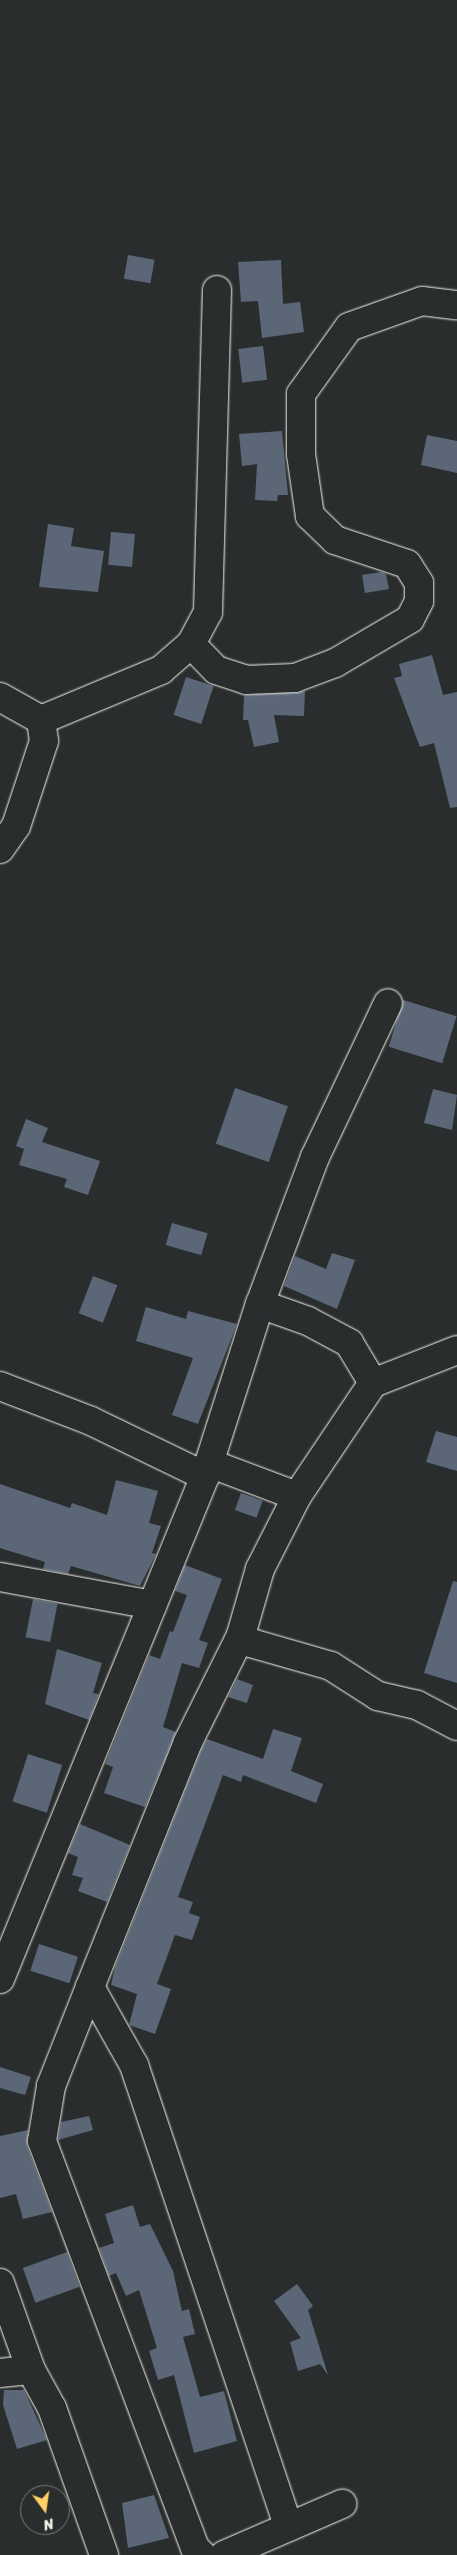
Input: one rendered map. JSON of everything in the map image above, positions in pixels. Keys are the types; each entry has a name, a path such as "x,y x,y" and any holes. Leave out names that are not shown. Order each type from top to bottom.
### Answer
{"street":[{"path":"41,720 160,670 191,644 208,612 217,290"},
{"path":"191,644 216,670 239,677 295,678 335,664 410,619 419,602 419,582 407,564 334,540 310,516 301,454 301,394 349,327 422,301 457,305"},
{"path":"0,697 41,720"},
{"path":"0,850 8,825 44,741 41,720"},
{"path":"3,1964 207,1469 260,1304 315,1157 388,1004"},
{"path":"260,1304 308,1321 349,1343 373,1383"},
{"path":"202,2555 195,2548 42,2141 51,2086 188,1742 241,1635 260,1569 297,1496 373,1383 457,1350"},
{"path":"0,1386 207,1469 297,1496"},
{"path":"0,1577 152,1605"},
{"path":"241,1635 251,1643 331,1666 378,1696 417,1705 457,1726"},
{"path":"90,1987 134,2065 289,2527"},
{"path":"0,2284 31,2370 52,2408 104,2555"},
{"path":"0,2373 31,2370"},
{"path":"224,2555 342,2504"}],"building":[{"path":"128,255 155,260 150,283 124,279"},
{"path":"281,260 283,304 300,302 304,332 262,338 258,301 241,302 238,262"},
{"path":"263,346 267,380 242,383 238,349"},
{"path":"282,431 288,495 278,495 277,501 255,500 257,464 242,466 239,434"},
{"path":"427,435 457,441 457,473 421,465"},
{"path":"48,524 74,528 71,546 104,551 98,592 39,587"},
{"path":"111,532 135,534 132,567 108,565"},
{"path":"381,572 386,574 389,589 365,593 362,575"},
{"path":"432,655 443,695 457,692 457,807 450,808 434,743 420,747 394,678 402,676 399,664"},
{"path":"186,677 214,686 201,724 174,715"},
{"path":"305,691 304,716 274,715 279,742 254,747 248,720 243,720 244,695"},
{"path":"403,1000 457,1016 442,1063 389,1047"},
{"path":"235,1088 288,1106 269,1162 216,1144"},
{"path":"433,1089 457,1095 452,1130 424,1123"},
{"path":"26,1119 48,1128 42,1142 100,1161 88,1195 64,1187 67,1179 19,1165 24,1149 16,1146"},
{"path":"172,1223 208,1233 201,1255 166,1245"},
{"path":"332,1253 355,1260 337,1309 284,1286 295,1256 326,1269"},
{"path":"93,1276 117,1285 103,1323 79,1313"},
{"path":"146,1307 186,1319 188,1311 237,1324 198,1424 172,1415 193,1358 136,1341"},
{"path":"436,1431 457,1437 457,1471 426,1462"},
{"path":"116,1480 158,1491 149,1523 161,1526 152,1553 156,1554 140,1586 71,1566 68,1574 43,1569 45,1562 0,1548 0,1484 70,1508 72,1503 107,1515"},
{"path":"241,1493 263,1501 256,1518 235,1510"},
{"path":"185,1565 222,1579 199,1640 208,1643 199,1668 182,1663 163,1727 176,1732 145,1807 104,1793 113,1767 105,1764 149,1655 160,1659 170,1631 173,1632 187,1595 175,1591"},
{"path":"453,1581 457,1582 457,1683 424,1673"},
{"path":"33,1599 58,1604 50,1642 26,1637"},
{"path":"57,1649 102,1663 93,1693 99,1694 89,1720 45,1704"},
{"path":"237,1679 253,1685 247,1703 228,1697"},
{"path":"273,1729 302,1738 291,1771 323,1784 316,1803 243,1775 241,1782 223,1775 178,1897 193,1902 189,1913 200,1917 192,1940 175,1935 157,1984 171,1989 155,2034 129,2025 137,1994 111,1985 115,1967 202,1748 207,1739 263,1759"},
{"path":"28,1754 62,1765 47,1813 13,1802"},
{"path":"80,1824 130,1845 107,1902 78,1891 83,1878 72,1875 78,1857 68,1853"},
{"path":"39,1944 78,1957 69,1983 30,1971"},
{"path":"0,2067 31,2077 25,2095 0,2088"},
{"path":"89,2116 93,2130 58,2140 61,2122"},
{"path":"28,2130 27,2146 52,2212 23,2219 16,2194 0,2198 0,2136"},
{"path":"133,2205 140,2227 150,2224 173,2271 182,2311 189,2309 195,2334 183,2337 200,2397 224,2391 237,2441 194,2453 174,2375 158,2380 149,2351 157,2348 139,2290 126,2296 116,2273 109,2276 99,2248 114,2243 105,2214"},
{"path":"67,2252 80,2287 35,2303 23,2268"},
{"path":"297,2284 313,2306 308,2310 328,2375 320,2364 298,2371 290,2342 301,2338 274,2301"},
{"path":"4,2390 24,2390 47,2440 17,2449 3,2405"},
{"path":"154,2495 169,2538 128,2548 122,2503"}]}
